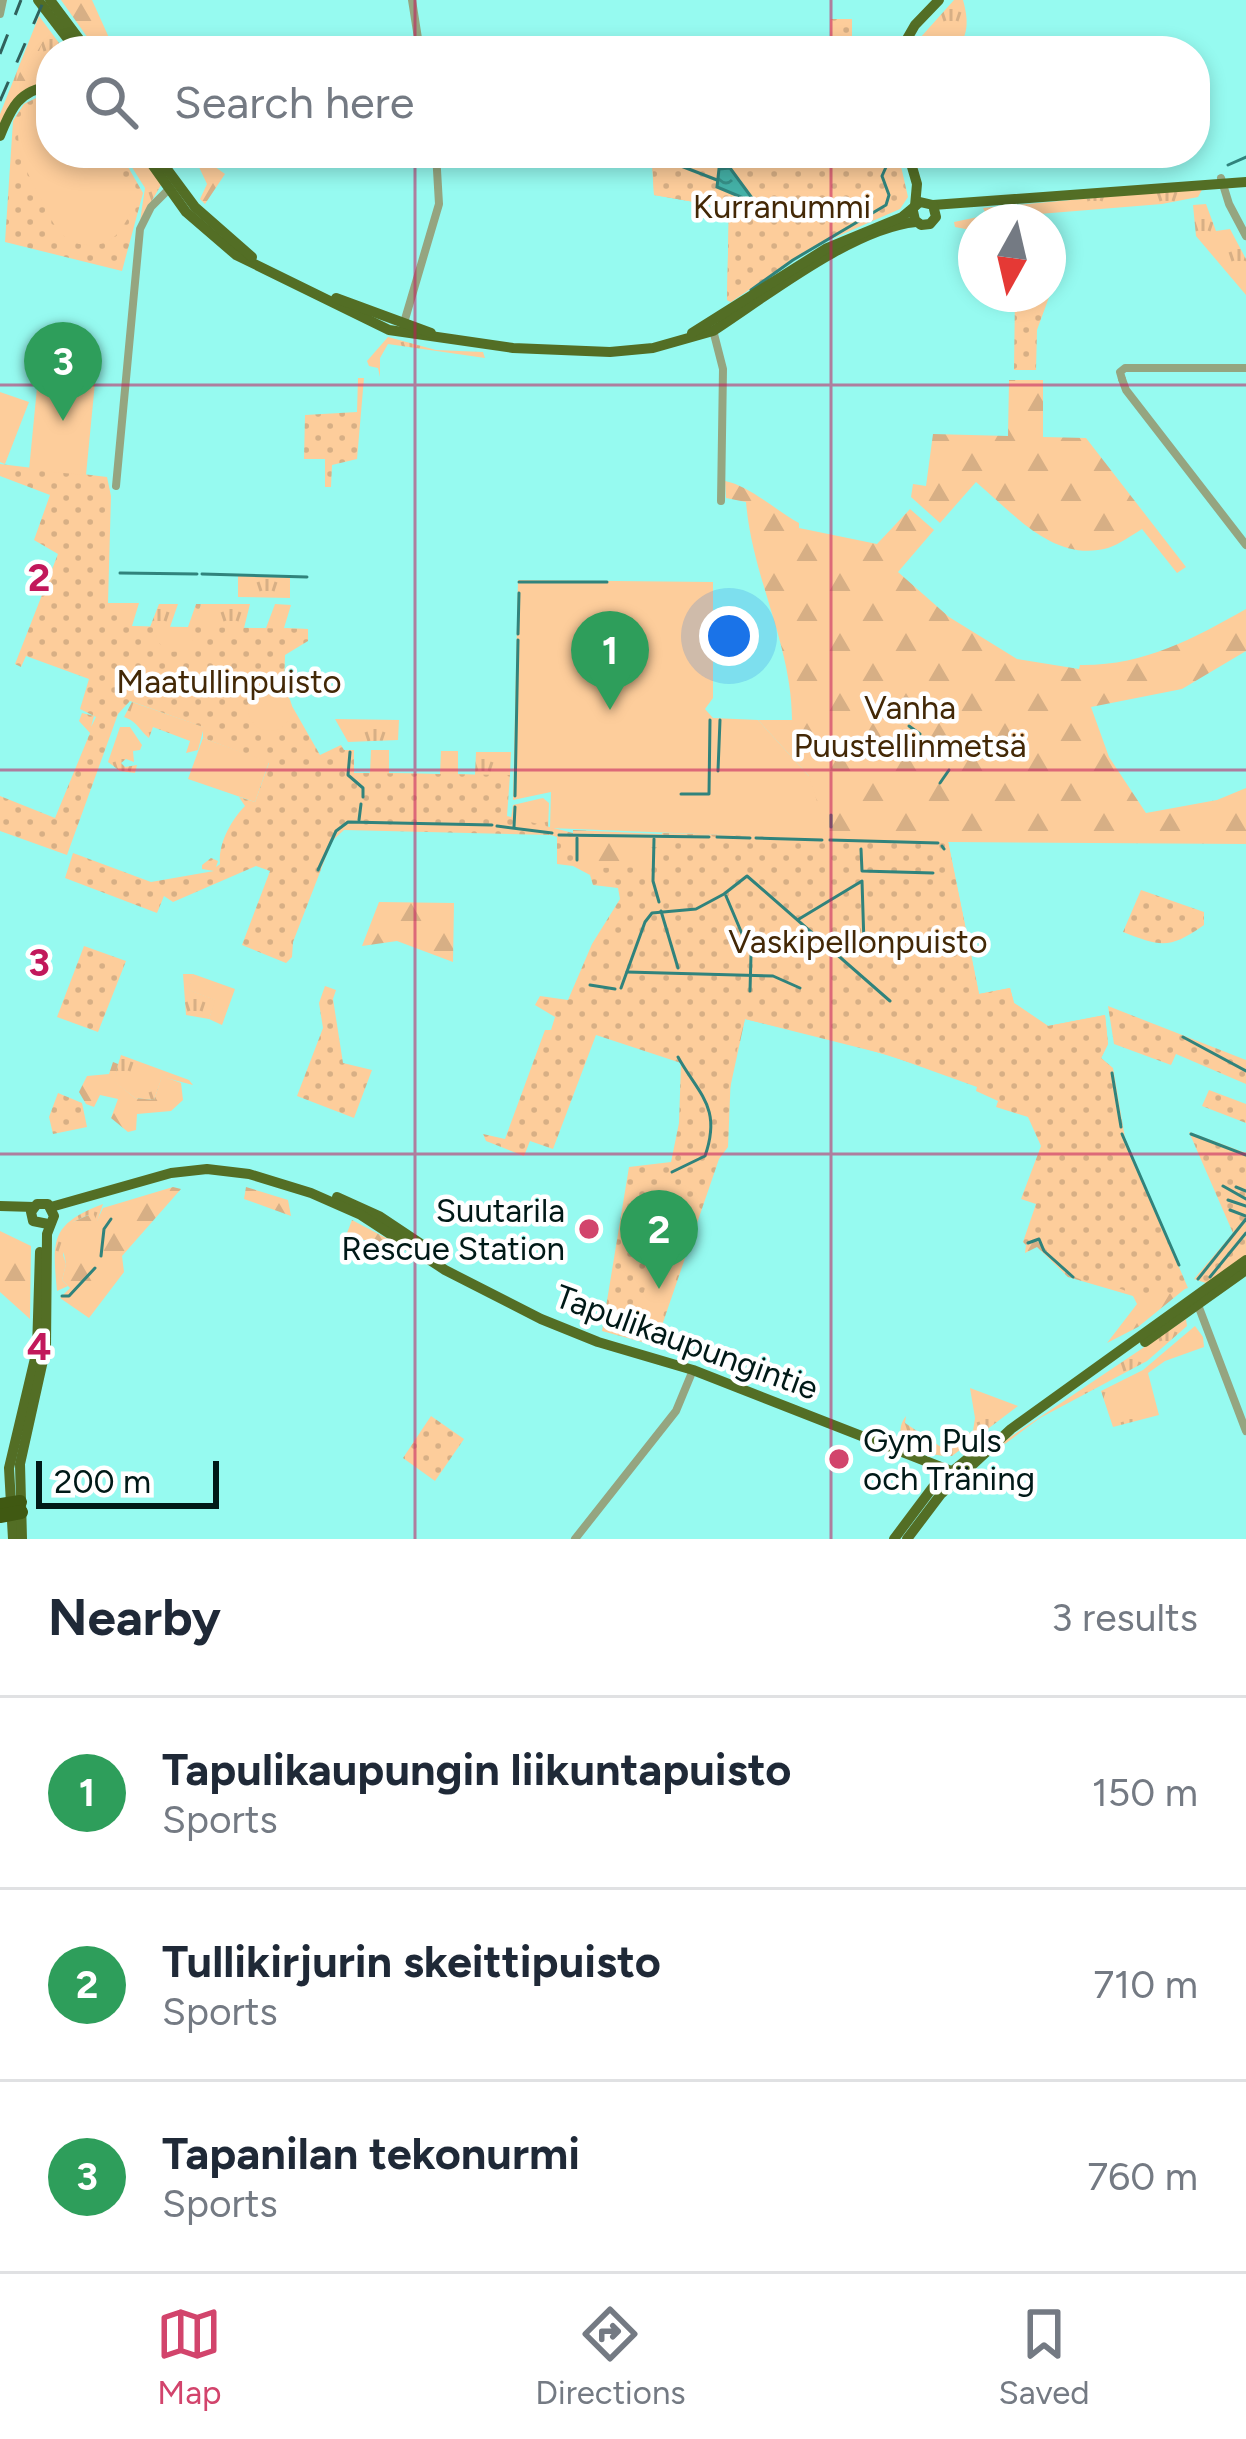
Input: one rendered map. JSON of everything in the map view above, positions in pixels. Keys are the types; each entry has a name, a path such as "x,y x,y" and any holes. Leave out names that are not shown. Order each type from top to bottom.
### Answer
{"main road":[{"path":"38,0 66,36"},
{"path":"50,0 77,36"},
{"path":"909,36 939,0"},
{"path":"0,136 16,100 36,89"},
{"path":"156,168 188,206 258,265 402,329 514,348 599,352 679,341 712,327 827,248 924,210 1246,178"},
{"path":"162,168 172,187"},
{"path":"912,168 924,210"},
{"name":"Tapulikaupungintie","path":"4,1207 43,1216 167,1179 259,1179 310,1192 374,1222 462,1279 570,1331 693,1370 897,1449 949,1478"},
{"path":"17,1539 10,1509 10,1462 46,1347 43,1216"},
{"path":"1197,1302 1246,1260"},
{"path":"894,1539 949,1478 1011,1429 1246,1270"},
{"path":"908,1539 949,1478"}],"street":[{"path":"0,14 3,0"},
{"path":"412,0 418,36"},
{"path":"402,329 441,196 438,168"},
{"path":"1222,181 1246,236"},
{"path":"116,486 137,242 146,214 172,187"},
{"path":"712,327 723,369 721,501"},
{"path":"1246,368 1121,370 1126,390 1246,545"},
{"path":"1197,1302 1246,1431"},
{"path":"575,1539 676,1411 693,1370"}],"green space":[{"path":"61,0 92,0 108,36 86,36"},
{"path":"954,0 963,0 967,19 964,36 922,36"},
{"path":"39,16 54,36 36,36 36,86 19,96 0,126 0,114"},
{"path":"830,19 852,19 852,36 830,36"},
{"path":"39,26 46,33 36,36 36,59 26,85 13,98"},
{"path":"36,98 36,168 129,168 143,193 122,271 5,242 13,121 24,104"},
{"path":"35,104 36,168 115,168 133,200 135,207 123,227 106,242 73,242 51,219 20,151 19,123"},
{"path":"132,168 150,168 161,185 140,221 145,188"},
{"path":"199,168 217,168 225,174 205,204 200,199 207,184"},
{"path":"652,168 684,168 741,207 731,302 727,300 729,208 654,195"},
{"name":"Kurranummi","path":"653,168 901,168 908,197 900,209 813,247 731,302 727,300 729,208 654,195"},
{"path":"1203,188 1198,197 1162,204 1066,212 1066,204 1027,204"},
{"path":"1206,204 1216,231 1230,229 1246,259 1246,295 1196,236 1193,205"},
{"path":"1015,312 1044,312 1037,330 1036,370 1014,370"},
{"path":"388,337 436,350 483,352 485,358 388,344 380,358 380,377 378,368 367,361"},
{"path":"39,367 96,372 86,475 29,470"},
{"path":"358,378 364,378 357,459 332,465 331,487 325,487 325,459 304,459 305,415 357,412"},
{"path":"1009,380 1043,380 1043,437 1086,438 1186,567 1177,573 1142,529 1108,548 1070,549 1036,533 976,482 940,523 911,497 913,484 926,486 933,434 1008,436"},
{"path":"0,392 29,402 5,464 0,462"},
{"name":"Maatullinpuisto","path":"0,464 107,477 111,496 108,603 117,603 117,626 188,627 196,604 201,604 194,627 308,629 308,641 285,655 284,692 320,755 341,745 354,750 354,773 510,775 507,816 573,833 573,866 557,864 557,837 551,835 344,830 332,841 286,963 242,945 270,871 256,866 173,902 164,896 157,913 65,878 73,853 151,882 214,871 202,865 211,858 218,861 216,867 220,864 226,833 245,806 239,797 255,802 269,763 203,738 203,727 130,701 118,714 67,855 0,831 0,796 55,818 90,733 79,721 82,713 94,716 80,709 89,679 26,656 21,667 15,664 58,554 34,540 50,495 0,476"},
{"name":"Vanha Puustellinmetsä","path":"725,481 753,493 799,523 799,528 877,544 910,509 934,530 898,572 949,617 1017,659 1079,669 1080,665 1125,661 1187,640 1246,609 1246,651 1182,689 1091,707 1109,757 1146,813 1217,800 1246,788 1246,844 948,842 979,994 1010,988 1014,1003 1048,1026 1105,1015 1108,1044 1101,1058 1110,1066 983,1085 854,1045 745,1019 729,1093 681,1063 631,895 597,870 590,875 573,866 573,830 722,837 809,776 758,720 792,720 790,692 746,502 726,498"},
{"path":"238,575 290,575 290,598 238,597"},
{"path":"518,580 713,582 713,698 705,709 713,718 758,720 809,776 829,839 550,828 551,792 513,800"},
{"path":"117,603 139,603 132,626 150,627 159,604 178,604 170,627 155,627 117,644"},
{"path":"201,604 250,604 244,628 266,628 275,604 291,605 284,628 308,629 171,653 193,627"},
{"path":"154,627 193,627 192,643 182,651 168,652 158,642"},
{"path":"270,687 286,693 292,709 286,725 270,731 254,725 248,709 254,693"},
{"path":"132,702 204,727 198,750 186,753 190,741 153,727 149,738 124,717"},
{"path":"335,719 399,720 398,740 348,742"},
{"path":"120,727 130,727 142,745 133,751 134,762 126,759 121,763 137,765 135,773 120,771 108,762"},
{"path":"203,738 269,762 255,802 188,779"},
{"path":"354,750 354,773 370,773 371,750 389,750 389,773 440,774 441,751 458,751 458,774 475,775 476,752 511,752 510,775 370,781 320,769"},
{"path":"543,798 549,803 548,829 511,819 513,805"},
{"name":"Vaskipellonpuisto","path":"662,833 948,841 979,994 1010,988 1014,1003 1048,1026 1105,1015 1108,1044 1101,1058 1113,1068 1126,1144 1188,1288 1139,1303 1120,1288 1070,1274 1035,1240 1023,1242 1036,1204 1021,1199 1041,1146 1028,1117 996,1107 998,1101 976,1091 977,1087 888,1055 745,1019 731,1073 728,1147 719,1159 657,1340 653,1345 602,1331 629,1167 671,1162 679,1123 681,1063 596,1035 553,1149 530,1141 524,1156 486,1141 483,1134 505,1139 545,1030 551,1030 555,1017 535,1005 540,996 568,1000 592,944 620,899 618,888 593,885 590,875 595,868 648,867 645,847 662,847"},
{"path":"1141,890 1204,912 1204,925 1165,943 1123,932"},
{"path":"379,902 454,903 453,962 397,941 362,946"},
{"path":"84,946 126,961 98,1032 57,1017"},
{"path":"183,974 193,974 189,990 216,1000 209,1019 186,1015"},
{"path":"193,974 235,989 222,1025 209,1019 215,1000 188,990"},
{"path":"325,986 336,990 333,999 343,1063 372,1070 354,1118 297,1096 323,1028 319,1003"},
{"path":"1108,1006 1246,1060 1246,1084 1176,1054 1171,1065 1114,1044"},
{"path":"121,1055 193,1085 162,1077 154,1100 135,1098 113,1081"},
{"path":"113,1062 118,1064 114,1081 135,1098 154,1100 162,1076 181,1083 183,1100 171,1111 137,1114 136,1130 128,1132 111,1118 118,1099 100,1095 94,1107 79,1092 87,1076 109,1074"},
{"path":"1209,1090 1246,1104 1246,1123 1202,1106"},
{"path":"58,1093 82,1103 87,1127 53,1134 49,1117"},
{"path":"1189,1132 1246,1153 1246,1257 1209,1284 1194,1279 1233,1233"},
{"path":"173,1187 181,1189 122,1256 124,1272 89,1318 60,1298 70,1288 62,1280 66,1264 61,1239 73,1222 93,1213 97,1221 103,1208"},
{"path":"246,1187 288,1200 291,1216 244,1199"},
{"path":"103,1204 97,1222 88,1215 73,1222 63,1255 62,1280 68,1286 57,1291 59,1236 73,1219"},
{"path":"352,1220 403,1247 404,1256 347,1233"},
{"path":"0,1231 31,1246 30,1319 0,1292"},
{"path":"665,1237 685,1254 655,1338 633,1329 659,1240"},
{"path":"1035,1240 1186,1288 1138,1327 1107,1343 1137,1304 1133,1296 1068,1277 1037,1247 1025,1253 1026,1245"},
{"path":"1186,1319 1187,1326 1147,1361 1003,1442"},
{"path":"1195,1326 1204,1347 1165,1361 1148,1373 1159,1415 1113,1427 1101,1391 1143,1370"},
{"path":"970,1388 1018,1406 952,1456 922,1451 906,1441 901,1426 906,1416 905,1423 941,1447 973,1431"},
{"path":"431,1416 464,1439 435,1481 403,1458"}],"water":[{"path":"730,168 752,198 717,187 719,169"}],"waterway":[{"path":"1228,165 1246,157"},
{"path":"686,168 717,180"},
{"path":"751,290 886,205 889,195 882,176 886,168"},
{"path":"120,573 197,574"},
{"path":"202,574 307,577"},
{"path":"519,582 607,582"},
{"path":"518,634 519,593"},
{"path":"515,796 518,640"},
{"path":"681,794 709,794 710,720"},
{"path":"718,771 720,720"},
{"path":"909,726 920,734"},
{"path":"925,740 934,749"},
{"path":"919,756 928,748"},
{"path":"350,752 348,775 363,788 363,797"},
{"path":"940,783 949,770"},
{"path":"359,820 361,804"},
{"path":"514,827 515,807"},
{"path":"831,815 831,827"},
{"path":"318,870 336,831 348,822 492,825"},
{"path":"497,826 552,833"},
{"path":"559,835 709,837"},
{"path":"717,837 750,838"},
{"path":"577,838 577,860"},
{"path":"756,838 822,840"},
{"path":"654,839 653,881 659,902"},
{"path":"830,840 938,843"},
{"path":"861,849 862,871 933,873"},
{"path":"621,988 652,913 696,909 747,876 890,1001"},
{"path":"799,919 862,881 864,944"},
{"path":"726,896 751,955 750,991"},
{"path":"661,911 678,968"},
{"path":"627,972 773,976 800,988"},
{"path":"590,985 615,989"},
{"path":"1183,1037 1246,1071"},
{"path":"672,1172 705,1156 711,1125 706,1102 678,1057"},
{"path":"1112,1073 1121,1127"},
{"path":"1122,1134 1179,1265"},
{"path":"1191,1134 1246,1155"},
{"path":"1223,1186 1246,1199"},
{"path":"1236,1187 1246,1191"},
{"path":"1228,1200 1246,1206"},
{"path":"1230,1210 1246,1216"},
{"path":"101,1256 104,1229 111,1219"},
{"path":"1198,1279 1246,1219"},
{"path":"1210,1277 1246,1233"},
{"path":"1028,1243 1039,1239 1044,1251 1073,1277"},
{"path":"62,1296 69,1296 95,1268"}],"railway":[{"path":"0,54 21,0"},
{"path":"0,101 44,0"}],"place":[{"name":"Tapanilan tekonurmi","path":"63,421"},
{"name":"Tapulikaupungin liikuntapuisto","path":"610,710"},
{"name":"Suutarila Rescue Station","path":"589,1229"},
{"name":"Tullikirjurin skeittipuisto","path":"659,1289"},
{"name":"Gym Puls och Träning","path":"839,1459"}]}
